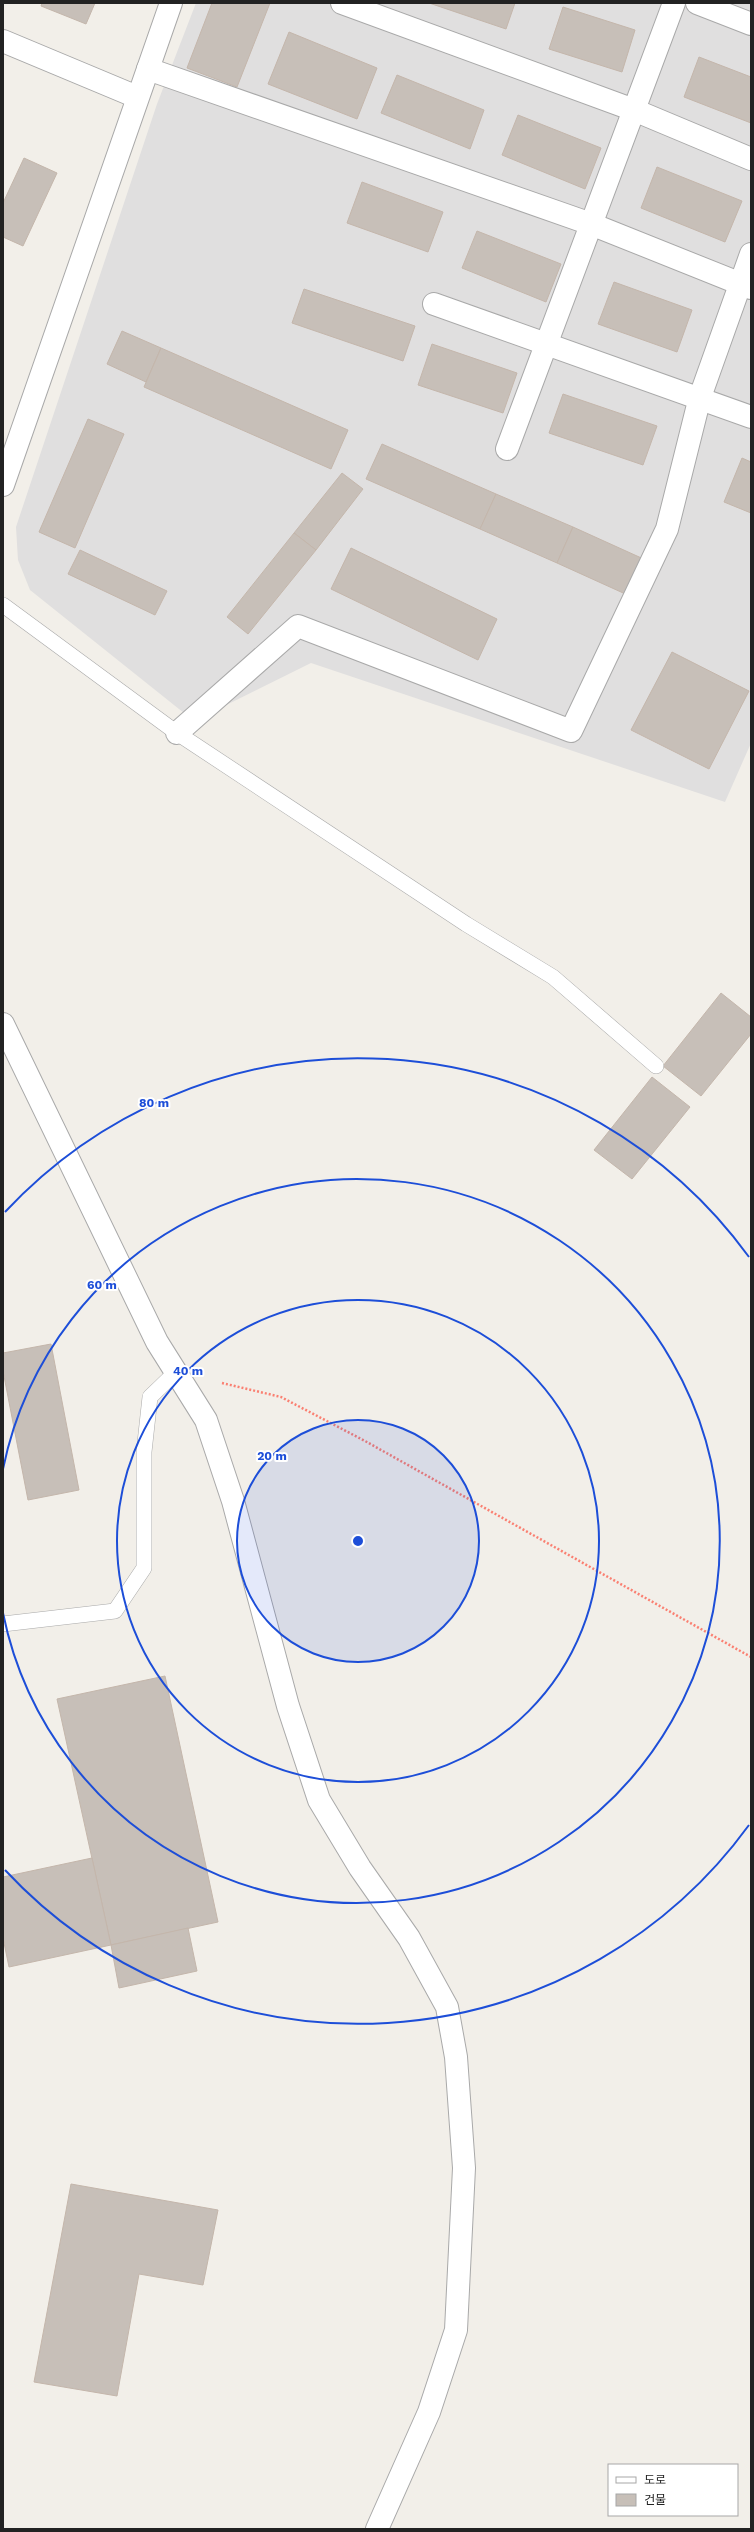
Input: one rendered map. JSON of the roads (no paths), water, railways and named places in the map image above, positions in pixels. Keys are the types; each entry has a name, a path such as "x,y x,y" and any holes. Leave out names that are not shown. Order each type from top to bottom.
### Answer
{"street":[{"path":"3,485 171,3"},
{"path":"342,3 634,110 751,159"},
{"path":"507,449 674,3"},
{"path":"697,3 751,24"},
{"path":"3,41 137,97"},
{"path":"148,69 591,224 746,286"},
{"path":"177,733 298,626 571,731 667,529 700,397 746,286 751,254"},
{"path":"434,304 700,397 751,417"},
{"path":"3,1024 157,1342 206,1420 233,1501 288,1706 319,1800 360,1868 410,1938 447,2007 456,2057 464,2168 456,2330 429,2412 377,2529"}],"lane":[{"path":"3,605 177,733 466,924 553,977 656,1066"},
{"path":"3,1624 115,1611 144,1568 144,1452 150,1397 176,1372"}]}
